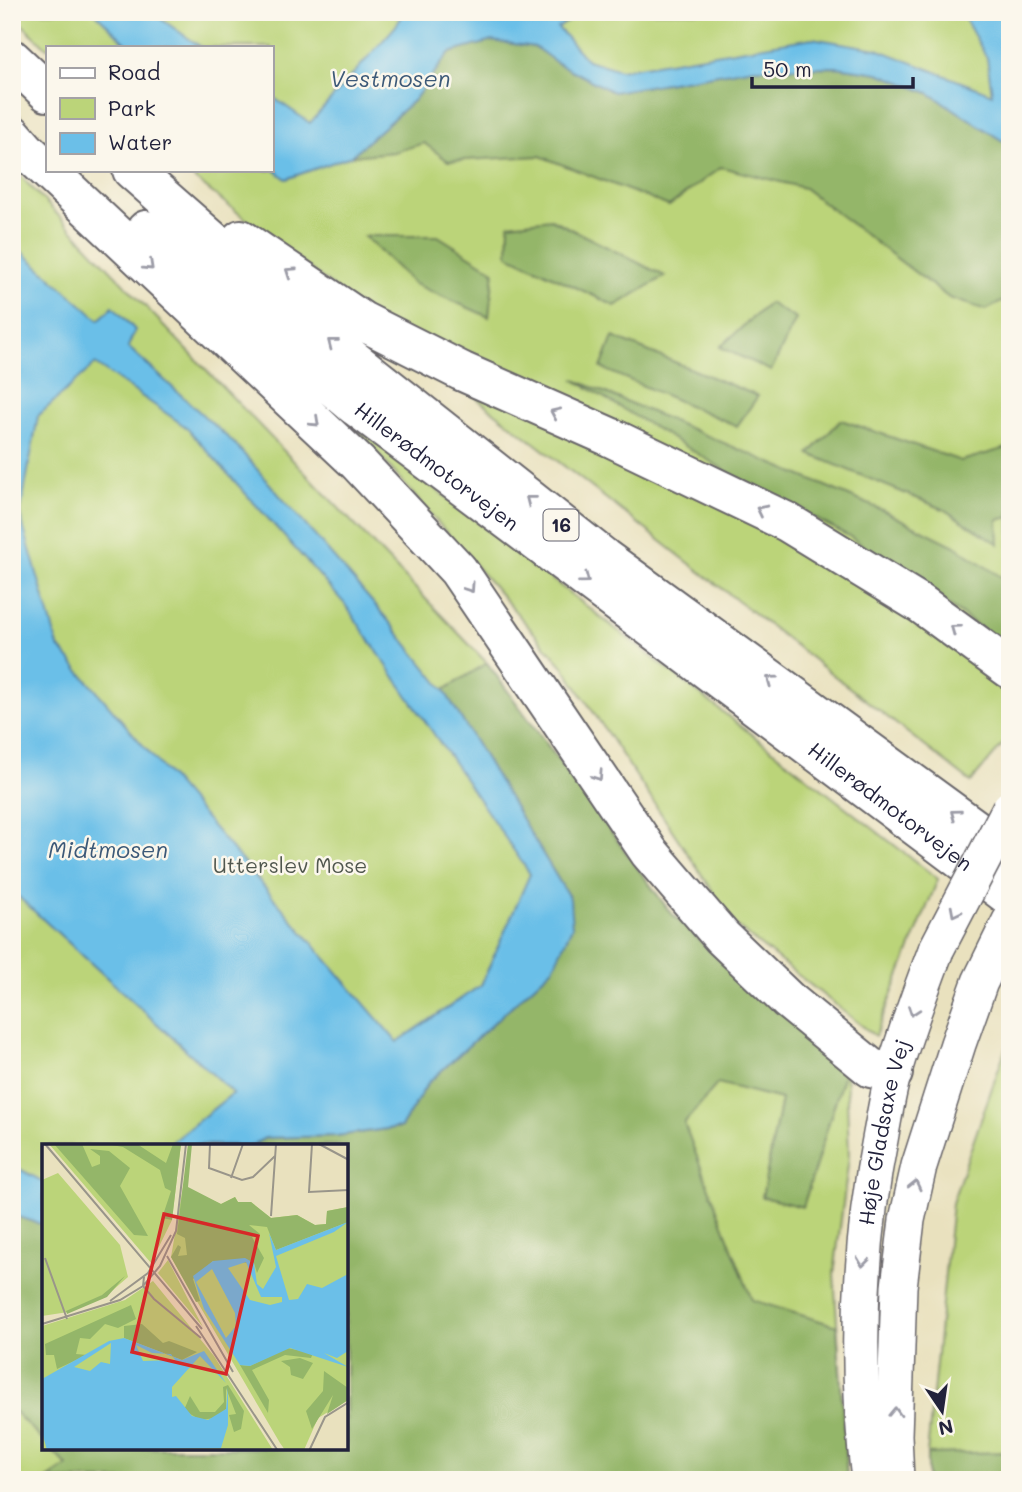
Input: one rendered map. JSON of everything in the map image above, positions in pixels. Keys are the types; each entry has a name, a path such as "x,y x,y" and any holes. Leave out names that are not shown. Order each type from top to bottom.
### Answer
{"main road":[{"path":"12,59 46,91"},
{"path":"12,106 46,138"},
{"path":"12,134 46,169"},
{"path":"49,172 358,463 458,570 649,852 722,937 788,1000 871,1068 893,1073"},
{"name":"Hillerødmotorvejen","path":"82,172 133,219 354,405 1010,897"},
{"name":"Hillerødmotorvejen","path":"134,172 303,320 604,558 1010,855"},
{"path":"142,172 362,321 461,372 610,437 787,522 921,604 1010,669"}],"street":[{"name":"Høje Gladsaxe Vej","path":"869,1480 863,1432 859,1351 861,1278 873,1175 893,1073 936,950 1010,808"},
{"name":"Høje Gladsaxe Vej","path":"896,1480 894,1436 899,1287 907,1220 919,1166 958,1044 980,982 1010,920"},
{"path":"893,1073 935,1062 958,1044"}],"green space":[{"path":"12,12 1010,12 1010,736 971,782 186,172 273,172 273,46 46,47"},
{"path":"492,41 535,47 557,63 613,92 754,68 837,67 879,73 929,93 1003,141 1010,142 1010,298 986,310 949,298 804,188 721,167 669,206 540,156 448,161 424,143 394,152 351,156 414,100 449,53"},
{"name":"Utterslev Mose","path":"12,167 487,663 670,912 740,979 846,1067 849,1157 834,1274 847,1480 12,1480"},
{"path":"551,219 665,276 615,306 508,255 509,224"},
{"path":"364,236 438,236 494,271 489,317 414,284"},
{"path":"769,303 796,319 771,371 720,347"},
{"path":"613,337 758,396 737,426 601,368"},
{"path":"573,379 882,510 955,546 1010,583 1010,648 849,536 743,481"},
{"path":"841,420 961,461 1010,447 1010,517 998,520 999,544 943,509 809,454"},
{"path":"352,424 938,879 875,1036 736,926 562,665"},
{"path":"487,663 670,912 740,979 846,1067 803,1207 762,1197 781,1099 718,1083 684,1123 752,1300 837,1326 847,1480 46,1480 67,1466 52,1450 348,1450 348,1144 254,1144 265,1138 336,1136 401,1127 428,1083 553,968 570,899 444,690"},
{"path":"1010,1036 1010,1480 927,1480 927,1454 952,1203"},
{"path":"12,1215 42,1224 42,1440 12,1409"},
{"path":"1010,1452 1010,1480 927,1480 927,1454"}],"water":[{"path":"94,12 151,12 200,46 129,46"},
{"name":"Vestmosen","path":"405,12 582,12 558,28 587,60 620,70 812,38 877,49 992,94 987,58 961,12 1010,12 1010,142 1003,141 929,93 878,73 837,67 754,68 613,92 557,63 535,47 492,41 449,53 414,100 351,156 286,179 273,169 273,97 310,123 395,27"},
{"name":"Midtmosen","path":"12,243 99,320 113,306 135,330 128,347 236,445 387,619 444,690 570,899 572,927 553,968 428,1083 401,1127 336,1136 265,1138 254,1144 169,1144 233,1093 12,891 12,330 16,329 12,325","holes":["95,364 186,427 344,603 530,874 481,985 397,1042 58,646 20,515 38,416"]},
{"path":"12,1165 42,1181 42,1224 12,1215"}]}
